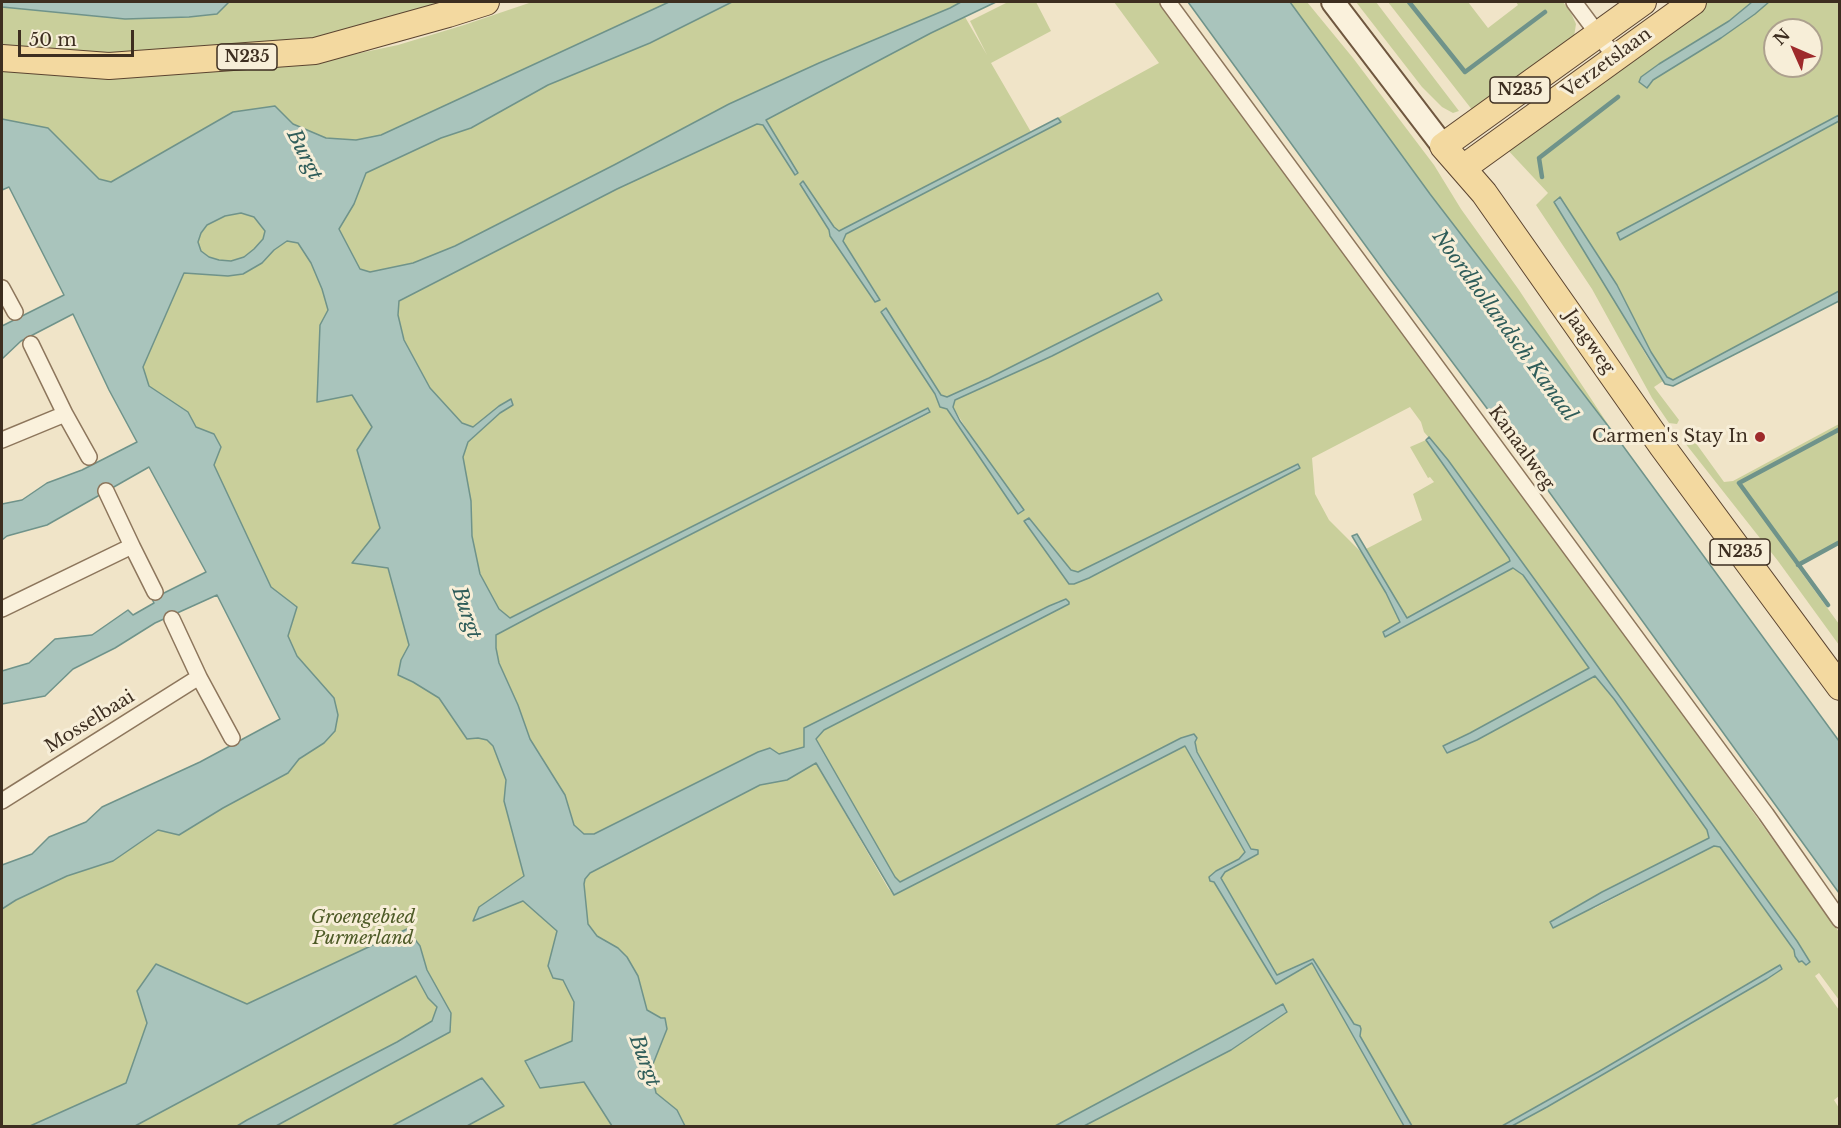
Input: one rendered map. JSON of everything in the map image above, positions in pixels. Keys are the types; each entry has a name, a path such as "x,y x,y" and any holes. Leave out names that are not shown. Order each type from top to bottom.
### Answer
{"main road":[{"name":"N235","path":"2,58 109,66 276,56 315,51 437,18 486,2"},
{"name":"Jaagweg","path":"1333,2 1443,146 1484,193 1662,446 1839,687"},
{"name":"Verzetslaan","path":"1443,146 1643,2"},
{"name":"Verzetslaan","path":"1462,168 1693,2"}],"street":[{"name":"Kanaalweg","path":"1168,2 1766,814 1839,920"},
{"name":"Verzetslaan","path":"1574,2 1598,35"},
{"path":"1598,35 1615,57"},
{"path":"2,288 15,312"},
{"path":"31,344 89,457"},
{"path":"2,440 65,414"},
{"path":"106,491 155,592"},
{"path":"2,609 132,546"},
{"path":"172,619 199,677 232,738"},
{"name":"Mosselbaai","path":"2,801 199,677"}],"green space":[{"path":"229,2 463,2 288,46 177,60 2,50 2,7 125,19 217,14"},
{"path":"532,2 669,2 381,135 356,140 326,138 293,124 275,106 233,112 111,182 99,179 48,128 2,119 2,65 70,73 242,70 336,58 398,45"},
{"name":"Groengebied Purmerland","path":"688,2 966,2 361,308 653,1126 2,1126 2,896 308,732 91,276 209,182 376,153"},
{"path":"1008,2 1036,2 1051,31 991,63 1031,132 839,231 834,227 829,231 830,236 875,302 880,299 843,241 846,234 1060,122 1058,118 1159,63 1114,2 1172,2 1839,932 1839,1000 1819,973 1815,976 1839,1010 1839,1096 1834,1100 1839,1108 1839,1126 1512,1126 1767,979 1782,969 1780,965 1502,1126 1412,1126 1360,1036 1361,1029 1354,1024 1313,959 1277,975 1221,878 1225,872 1258,854 1258,851 1251,849 1197,752 1194,734 1181,738 899,882 816,739 824,730 1069,602 1059,601 804,728 804,747 779,754 758,752 594,834 584,834 574,825 542,757 530,739 499,663 496,635 930,413 927,408 510,618 499,610 480,574 472,536 471,501 463,457 468,442 500,413 513,405 473,427 462,423 430,388 404,340 398,315 399,301 617,189 757,124 763,125 795,174 798,174 766,120 965,17 987,55 970,21","holes":["886,308 941,395 947,397 989,378 1052,356 955,400 953,407 1018,514 947,408 940,407 935,394","1410,407 1421,422 1424,432 1448,460 1810,961 1799,961 1795,956 1795,951 1720,847 1714,846 1595,908 1550,922 1602,892 1709,838 1707,830 1614,699 1595,676 1477,740 1448,753 1443,746 1589,668 1523,575 1513,568 1386,637 1384,632 1400,622 1386,593 1361,552 1329,520 1315,494 1312,458","1298,464 1299,468 1074,584 1029,518 1071,570 1078,572"]},
{"path":"1290,2 1307,2 1353,58 1434,165 1461,209 1519,290 1615,435 1430,194"},
{"path":"1356,2 1376,2 1459,111 1453,113 1442,107 1422,87"},
{"path":"1388,2 1468,2 1488,28 1518,5 1516,2 1563,2 1576,24 1574,37 1473,111"},
{"path":"1703,2 1752,2 1729,21 1659,64 1642,77 1640,82 1648,87 1653,80 1721,38 1769,2 1839,2 1839,115 1617,233 1620,239 1839,121 1839,291 1673,380 1667,377 1651,352 1617,285 1594,249 1608,289 1663,381 1654,387 1679,420 1677,424 1669,423 1652,398 1592,289 1536,205 1548,193 1505,147"},
{"path":"1839,424 1839,542 1796,565 1839,624 1839,645 1778,561 1685,443 1690,435 1724,482 1733,481"},
{"path":"1426,440 1510,562 1407,619 1366,549 1422,520 1413,494 1434,482 1430,477 1428,478 1410,447"},
{"path":"1185,746 1245,852 1239,859 1216,871 1214,881 1276,983 1312,963 1404,1126 1084,1126 1231,1050 1286,1012 1283,1004 1055,1126 685,1126 677,1110 656,1093 651,1069 667,1029 661,1018 647,1010 606,941 597,936 588,924 584,884 590,873 760,785 787,780 816,763 894,895"}],"water":[{"path":"2,2 229,2 217,14 125,19 2,7"},
{"name":"Burgt","path":"669,2 732,2 650,43 548,85 471,128 441,138 366,173 354,204 339,229 360,269 370,272 413,263 455,246 729,104 819,63 961,2 996,2 931,33 766,120 798,173 795,175 763,125 757,124 617,189 399,301 398,315 404,340 430,388 462,423 473,427 511,399 513,405 500,413 468,442 463,457 471,501 472,536 480,574 499,609 510,618 928,408 930,412 496,635 499,663 530,739 565,795 574,825 584,834 594,834 758,752 770,748 779,754 804,747 804,728 1066,599 1069,604 824,730 816,739 895,877 900,882 1181,738 1194,734 1197,738 1195,742 1197,752 1251,849 1258,850 1258,854 1225,872 1221,878 1277,975 1313,959 1354,1024 1360,1026 1360,1036 1412,1126 1404,1126 1312,963 1276,984 1214,882 1210,881 1209,877 1216,871 1239,859 1245,852 1185,746 894,895 816,763 787,780 760,785 590,873 584,884 588,924 597,936 618,948 627,957 638,976 647,1010 665,1018 667,1029 651,1069 656,1093 677,1110 685,1126 612,1126 584,1082 540,1088 525,1061 572,1041 574,1002 563,980 553,978 548,966 557,931 523,901 473,921 479,907 524,876 504,801 506,780 493,746 487,740 467,739 439,698 398,675 401,660 409,645 388,568 352,563 380,528 357,450 372,427 352,395 317,402 320,325 328,310 311,263 298,243 287,241 274,250 262,263 243,274 228,276 184,273 143,367 149,386 188,412 196,427 214,434 221,447 214,465 271,587 297,607 288,636 297,656 334,698 338,715 335,731 324,743 299,759 288,773 179,835 158,830 113,861 67,876 2,909 2,865 32,854 49,837 86,822 102,807 200,762 280,719 217,595 155,623 115,648 73,669 45,696 2,704 2,671 29,663 55,639 92,635 128,610 133,615 154,603 152,599 206,572 149,467 47,525 7,536 2,540 2,504 22,500 47,483 82,470 137,442 73,314 21,341 2,359 2,326 64,295 9,187 2,190 2,119 48,128 99,179 111,182 233,112 275,106 293,124 326,138 356,140 381,135","holes":["241,213 254,217 265,231 263,239 244,257 231,261 219,260 201,251 198,242 207,225 225,216"]},
{"name":"Noordhollandsch Kanaal","path":"1188,2 1290,2 1430,194 1615,435 1839,741 1839,893 1534,471 1387,275"},
{"path":"1752,2 1769,2 1721,38 1653,80 1647,88 1639,82 1641,77 1659,64 1729,21"},
{"path":"1839,115 1839,121 1620,240 1617,233"},
{"path":"1058,118 1061,122 846,234 843,241 880,300 875,302 830,236 829,230 800,184 803,181 839,231"},
{"path":"1560,197 1617,285 1651,352 1667,377 1673,380 1839,291 1839,301 1673,386 1665,384 1554,202"},
{"path":"1158,293 1162,300 1052,356 955,400 953,407 960,421 1024,510 1018,514 947,409 940,407 935,394 881,312 886,308 941,395 947,397"},
{"path":"1429,437 1797,941 1810,962 1806,965 1802,961 1799,962 1794,950 1720,847 1714,846 1553,928 1550,922 1602,892 1709,838 1707,830 1614,699 1595,676 1477,740 1447,753 1443,746 1589,668 1523,575 1513,568 1385,637 1383,632 1400,622 1386,593 1352,536 1357,534 1407,618 1510,561 1426,440"},
{"path":"1298,464 1300,468 1074,584 1069,584 1024,521 1029,518 1071,570 1078,572"},
{"path":"407,929 420,946 427,970 451,1013 450,1032 276,1126 237,1126 397,1042 432,1021 437,1007 428,998 416,976 135,1126 30,1126 126,1083 147,1023 137,991 156,964 247,1004"},
{"path":"1780,965 1782,969 1767,979 1547,1107 1512,1126 1502,1126 1598,1072"},
{"path":"1283,1004 1287,1012 1231,1050 1084,1126 1055,1126"},
{"path":"482,1078 504,1106 467,1126 392,1126"}],"waterway":[{"path":"1409,2 1465,72 1545,12"},
{"path":"1542,177 1539,158 1618,97"},
{"path":"1828,605 1739,483 1840,429"},
{"path":"1798,565 1840,542"}],"place":[{"name":"Carmen's Stay In","path":"1760,437"}]}
